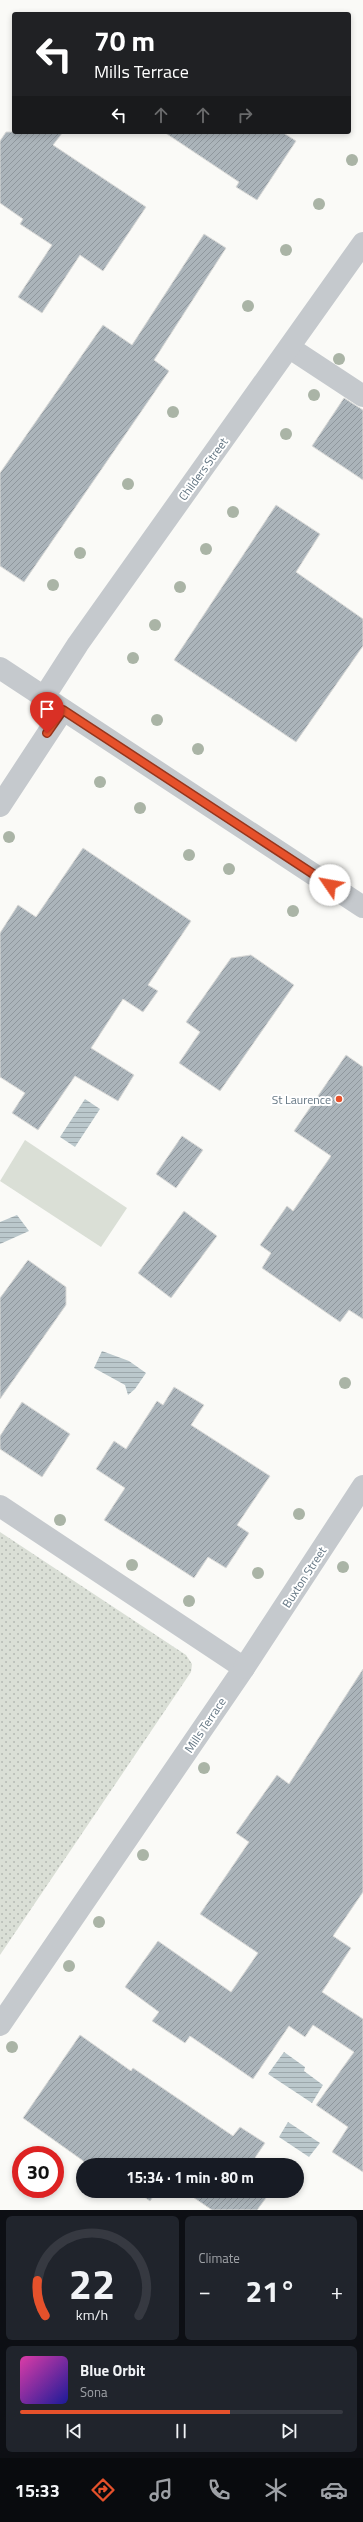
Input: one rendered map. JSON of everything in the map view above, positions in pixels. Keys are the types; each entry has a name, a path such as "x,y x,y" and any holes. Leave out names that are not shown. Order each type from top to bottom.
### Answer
{"street":[{"name":"Childers Street","path":"44,697 78,644 290,348 363,243"},
{"path":"290,348 363,396"},
{"path":"0,668 361,901"},
{"path":"0,806 63,710"},
{"name":"Buxton Street","path":"244,1668 363,1486"},
{"path":"0,1506 244,1668"},
{"name":"Mills Terrace","path":"0,2025 244,1668"}],"shaded area":[{"path":"85,1099 100,1109 75,1147 60,1137"},
{"path":"25,1140 127,1208 101,1247 0,1181"},
{"path":"17,1215 29,1231 0,1244 0,1222"},
{"path":"102,1351 129,1361 146,1373 135,1389 128,1395 125,1385 94,1368"},
{"path":"0,1532 186,1655 192,1664 191,1672 0,1955"},
{"path":"284,2052 305,2067 304,2071 323,2085 312,2103 268,2074"},
{"path":"288,2122 320,2143 309,2157 279,2137"}],"building":[{"path":"6,132 12,132 12,134 61,134 53,145 146,207 103,271 80,255 42,313 18,297 52,245 20,224 23,219 0,203 0,141"},
{"path":"167,134 285,134 296,141 257,200 236,187 239,182"},
{"path":"204,234 226,248 154,360 169,371 24,582 0,566 0,473 103,325 132,345"},
{"path":"344,398 363,410 363,480 312,446"},
{"path":"276,505 320,534 296,572 363,619 363,646 296,742 174,660"},
{"path":"83,848 191,921 148,985 158,991 143,1012 123,999 91,1048 134,1075 118,1101 75,1076 38,1130 12,1113 25,1093 0,1077 0,933 18,905 36,917"},
{"path":"251,955 294,985 220,1091 179,1063 200,1032 186,1022 231,958"},
{"path":"346,1055 363,1067 363,1319 349,1310 340,1322 262,1268 271,1253 260,1245 287,1206 293,1211 331,1156 294,1131"},
{"path":"182,1136 203,1150 176,1188 156,1174"},
{"path":"184,1211 217,1236 171,1298 138,1273"},
{"path":"28,1260 66,1287 66,1305 0,1399 0,1298"},
{"path":"174,1387 204,1405 191,1425 270,1476 237,1525 249,1533 226,1568 208,1557 194,1578 104,1520 125,1488 96,1469 114,1441 126,1449 157,1401 163,1405"},
{"path":"22,1402 70,1434 42,1477 0,1449 0,1436"},
{"path":"363,1669 363,1892 333,1936 351,1948 322,1992 363,2019 363,2172 332,2152 348,2127 316,2105 354,2052 313,2025 305,2037 289,2026 253,2079 190,2036 185,2043 152,2021 159,2012 125,1987 158,1941 231,1992 258,1953 200,1914 249,1842 236,1833 277,1775 289,1784"},
{"path":"80,2035 131,2071 133,2068 233,2136 240,2127 265,2143 255,2158 79,2158 23,2118"},
{"path":"194,2198 266,2198 257,2210 212,2210"}],"place":[{"name":"St Laurence","path":"339,1099"}],"route":[{"path":"47,733 63,710 330,885"}]}
